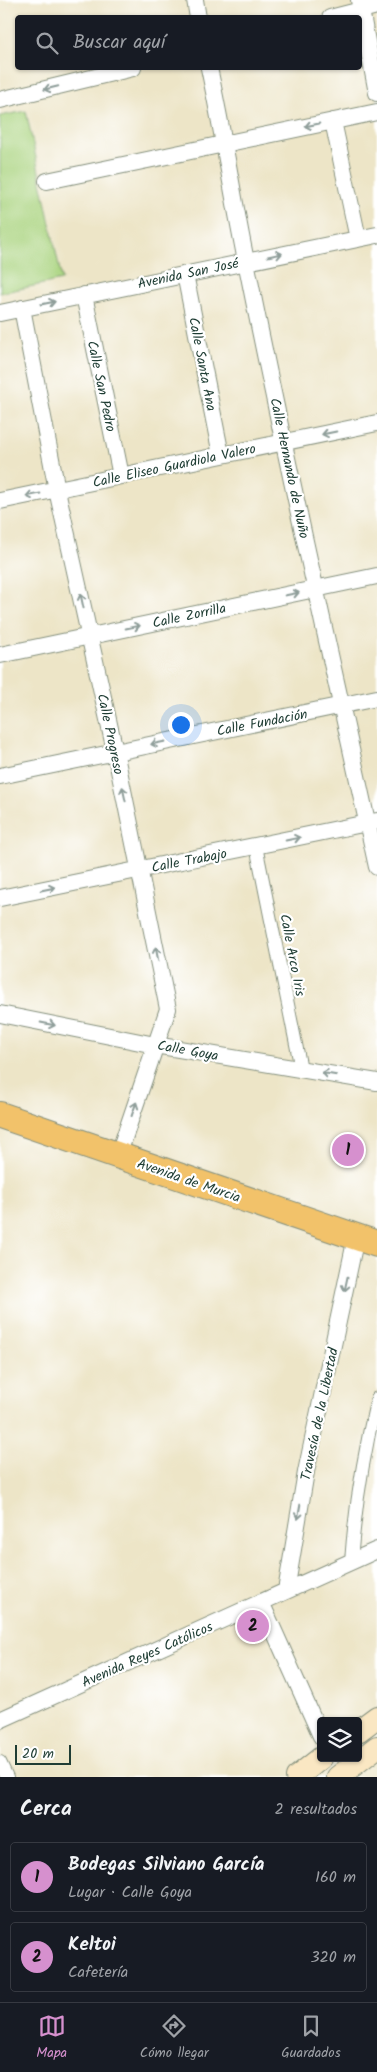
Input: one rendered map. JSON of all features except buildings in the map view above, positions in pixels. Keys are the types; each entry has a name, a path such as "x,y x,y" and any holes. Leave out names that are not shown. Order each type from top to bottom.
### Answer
{"main road":[{"name":"Avenida de Murcia","path":"0,1115 367,1241"},
{"path":"362,1728 377,1717"},
{"path":"338,1777 377,1747"},
{"path":"297,1777 317,1761"}],"street":[{"path":"195,0 198,15"},
{"path":"337,15 360,5 377,6"},
{"path":"362,15 377,93"},
{"path":"0,100 125,70"},
{"name":"Calle Hernando de Nuño","path":"209,70 225,143 246,261 340,706 372,822 377,867"},
{"path":"47,181 377,112"},
{"path":"333,121 358,239"},
{"name":"Avenida San José","path":"0,313 377,235"},
{"name":"Calle Santa Ana","path":"184,274 221,455"},
{"name":"Calle San Pedro","path":"84,295 121,476"},
{"name":"Calle Progreso","path":"22,308 57,490 115,752 168,1009 118,1156"},
{"name":"Calle Eliseo Guardiola Valero","path":"0,501 377,423"},
{"name":"Calle Zorrilla","path":"0,655 377,576"},
{"name":"Calle Fundación","path":"0,776 377,698"},
{"name":"Calle Trabajo","path":"0,898 372,822"},
{"name":"Calle Arco Iris","path":"256,846 301,1069"},
{"name":"Calle Goya","path":"0,1014 155,1045 377,1082"},
{"name":"Travesía de la Libertad","path":"286,1591 310,1454 367,1241"},
{"path":"351,1562 354,1520 365,1449 377,1398"},
{"name":"Avenida Reyes Católicos","path":"0,1720 377,1550"},
{"path":"262,1602 317,1727"},
{"path":"0,1762 7,1777"}],"green space":[{"path":"26,111 62,280 0,293 0,116"}],"place":[{"name":"Bodegas Silviano García","path":"348,1150"},
{"name":"Keltoi","path":"253,1626"}]}
